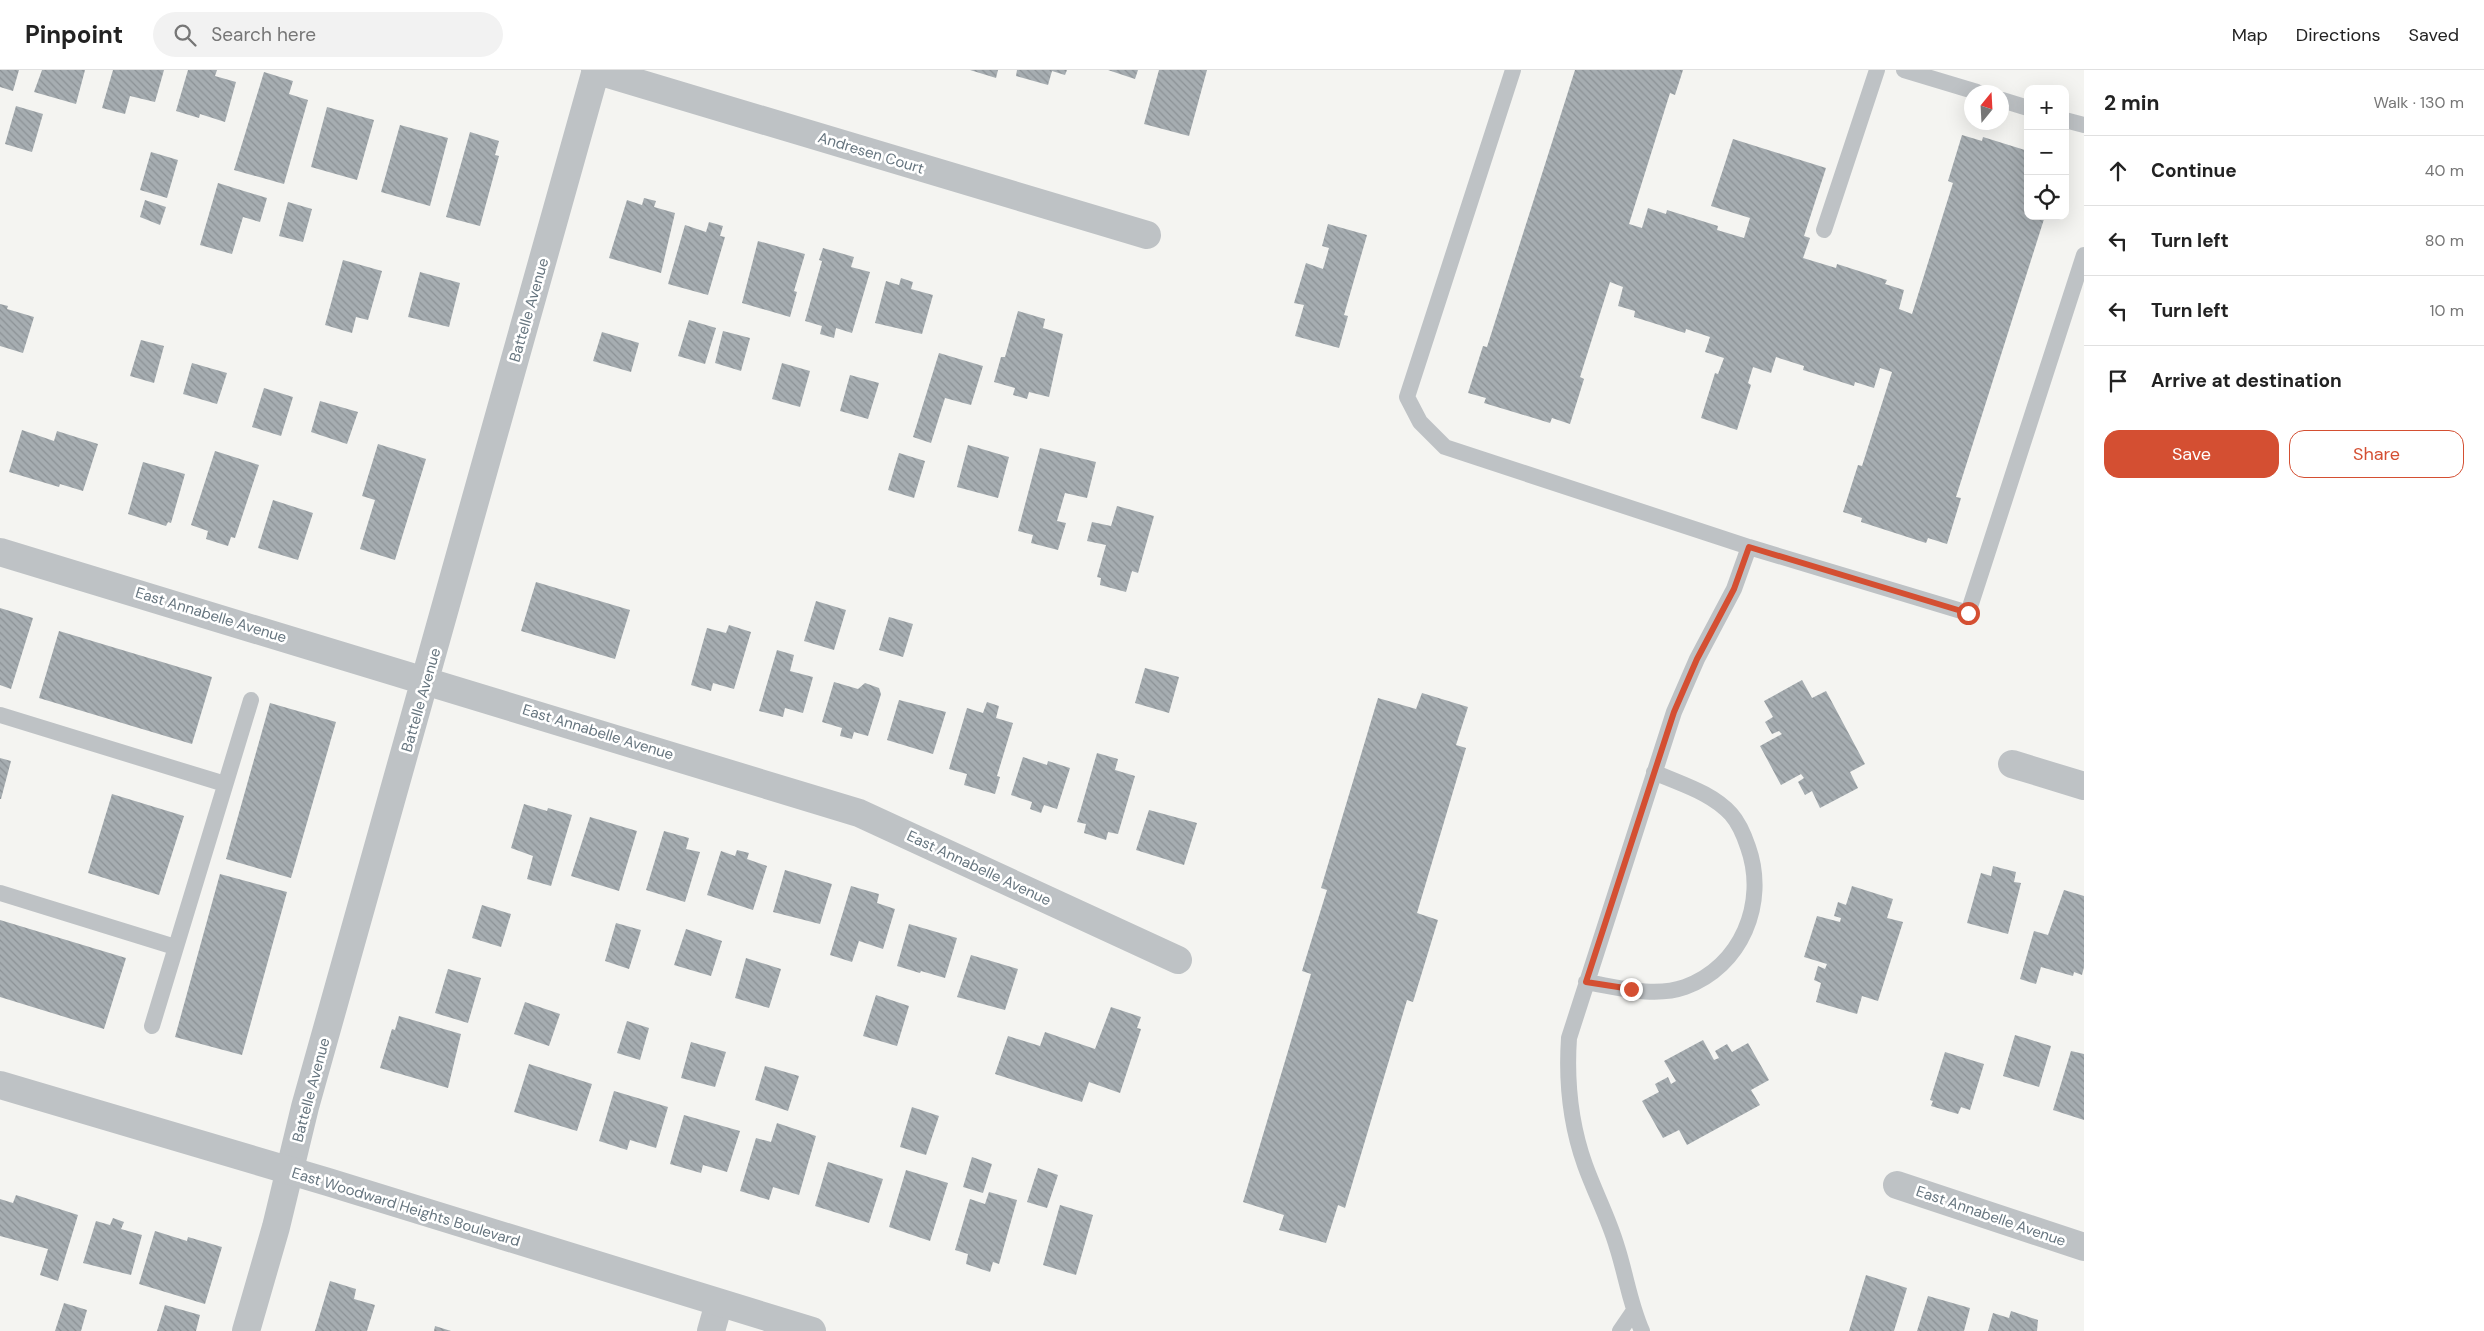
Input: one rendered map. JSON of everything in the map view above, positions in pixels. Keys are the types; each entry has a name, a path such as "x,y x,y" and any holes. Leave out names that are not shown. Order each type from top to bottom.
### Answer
{"street":[{"name":"Andresen Court","path":"596,70 1147,235"},
{"name":"Battelle Avenue","path":"246,1331 276,1227 305,1107 596,70"},
{"name":"East Annabelle Avenue","path":"0,552 859,812 1178,960"},
{"path":"2012,764 2084,786"},
{"name":"East Woodward Heights Boulevard","path":"0,1085 290,1171 812,1331"},
{"name":"East Annabelle Avenue","path":"1897,1185 2084,1247"},
{"path":"711,1331 719,1303"}],"lane":[{"path":"1513,70 1407,397 1420,422 1445,448 1749,547 1968,613 2084,256"},
{"path":"1824,230 1877,70"},
{"path":"1904,70 1964,88"},
{"path":"2009,102 2024,107"},
{"path":"2069,121 2084,125"},
{"path":"1642,1331 1633,1312 1617,1246 1584,1164 1571,1113 1567,1075 1569,1038 1654,772 1685,684 1727,605 1749,547"},
{"path":"152,1026 251,700"},
{"path":"0,715 225,784"},
{"path":"1586,982 1656,992 1683,988 1708,977 1725,961 1737,947 1748,921 1755,892 1755,872 1744,833 1732,814 1713,798 1654,772"},
{"path":"0,893 176,947"},
{"path":"1620,1331 1633,1312"}],"building":[{"path":"0,70 19,70 13,91 0,87"},
{"path":"42,70 85,70 76,104 34,92"},
{"path":"113,70 164,70 155,102 130,96 125,114 102,108"},
{"path":"188,70 217,70 215,76 236,82 225,122 200,114 199,118 176,111"},
{"path":"970,70 998,70 996,78"},
{"path":"1017,70 1067,70 1065,75 1052,71 1048,85 1016,76"},
{"path":"1108,70 1138,70 1135,79"},
{"path":"1159,70 1207,70 1189,136 1144,124"},
{"path":"1575,70 1683,70 1675,95 1670,93 1629,224 1642,228 1648,208 1666,214 1667,210 1718,226 1717,230 1744,238 1750,218 1711,206 1733,139 1826,168 1804,236 1810,238 1803,258 1836,268 1837,264 1887,280 1885,284 1904,290 1899,309 1912,314 1953,183 1948,181 1962,135 1982,141 1983,137 2024,150 2024,220 2044,220 1956,497 1961,498 1947,544 1928,538 1926,543 1861,522 1862,518 1843,512 1858,465 1862,466 1892,372 1880,368 1874,388 1855,382 1854,386 1803,370 1804,366 1776,357 1771,373 1753,367 1748,383 1751,385 1737,430 1701,418 1715,373 1718,374 1724,358 1705,352 1710,337 1686,329 1685,333 1634,317 1635,311 1618,306 1623,287 1610,282 1580,377 1584,379 1570,424 1552,418 1550,423 1484,403 1486,398 1468,393 1483,346 1487,347"},
{"path":"264,72 293,81 289,94 308,100 284,184 234,170"},
{"path":"16,106 43,114 32,152 5,144"},
{"path":"327,107 374,120 357,180 311,167"},
{"path":"400,125 448,138 430,206 381,192"},
{"path":"470,132 499,141 495,155 499,156 480,226 446,217"},
{"path":"151,152 178,160 167,198 140,190"},
{"path":"218,183 267,198 260,222 243,217 232,254 200,245"},
{"path":"644,198 656,201 654,207 675,213 661,273 609,258 627,200 642,205"},
{"path":"145,200 166,207 160,225 140,217"},
{"path":"288,202 312,209 303,242 279,236"},
{"path":"709,222 723,226 720,236 725,237 708,295 668,284 685,225 706,232"},
{"path":"1328,224 1367,235 1344,315 1348,316 1339,348 1295,336 1304,305 1294,303 1306,263 1323,269 1329,248 1322,246"},
{"path":"758,241 805,254 794,291 797,292 790,317 742,303"},
{"path":"823,248 854,257 851,267 870,272 852,333 836,328 834,338 820,334 822,326 805,321 822,261 819,260"},
{"path":"343,260 382,271 368,320 356,317 352,333 325,325"},
{"path":"420,272 460,283 449,327 408,317"},
{"path":"901,278 913,282 911,289 933,295 922,334 875,323 886,281 899,285"},
{"path":"0,304 8,306 7,309 34,317 23,353 0,346"},
{"path":"1018,311 1045,319 1043,328 1063,334 1049,397 1029,392 1027,399 1013,395 1015,388 994,382 1001,357 1005,357"},
{"path":"689,320 716,328 705,364 678,356"},
{"path":"723,331 750,338 741,371 715,363"},
{"path":"602,332 639,343 631,372 593,361"},
{"path":"141,340 164,346 154,383 130,376"},
{"path":"939,353 983,366 971,405 945,398 931,443 913,437"},
{"path":"192,363 227,373 217,404 183,394"},
{"path":"782,363 810,371 800,407 772,399"},
{"path":"850,375 879,383 868,419 840,411"},
{"path":"264,388 293,397 281,436 252,427"},
{"path":"320,401 358,412 347,444 311,432"},
{"path":"22,430 54,441 57,431 98,444 83,491 60,484 59,487 9,472"},
{"path":"378,444 426,459 395,560 360,549 375,500 362,496"},
{"path":"968,445 1009,457 998,498 957,487"},
{"path":"1040,448 1096,462 1087,498 1065,493 1057,521 1066,523 1058,550 1031,543 1033,535 1018,531"},
{"path":"215,451 259,465 235,538 231,537 228,546 206,539 208,531 191,525"},
{"path":"899,453 925,461 914,498 888,490"},
{"path":"143,462 185,474 171,523 168,522 166,526 128,514"},
{"path":"273,500 313,513 298,560 258,548"},
{"path":"1117,506 1154,516 1138,573 1132,571 1126,592 1100,585 1101,578 1097,577 1106,545 1087,541 1092,522 1111,526"},
{"path":"536,582 630,610 615,659 521,631"},
{"path":"816,601 846,610 834,650 804,641"},
{"path":"0,608 33,618 11,689 0,685"},
{"path":"889,617 913,624 903,657 879,650"},
{"path":"729,625 751,632 734,689 713,683 711,691 691,685 707,628 726,633"},
{"path":"59,631 212,677 192,744 39,698"},
{"path":"777,650 794,655 790,671 813,677 803,713 785,708 783,717 759,711"},
{"path":"1145,668 1179,677 1169,713 1135,703"},
{"path":"1802,680 1812,698 1826,691 1865,764 1850,772 1858,788 1820,808 1812,791 1805,795 1798,782 1804,778 1801,774 1781,785 1760,746 1782,734 1779,731 1772,734 1765,722 1773,717 1764,701"},
{"path":"834,682 858,689 865,683 879,688 881,694 868,736 854,732 852,739 840,736 842,728 822,722"},
{"path":"1422,693 1468,707 1456,745 1466,748 1417,913 1438,920 1413,1002 1407,1000 1345,1208 1338,1205 1326,1243 1279,1230 1284,1215 1243,1202 1311,974 1302,971 1327,890 1321,888 1378,698 1416,709"},
{"path":"899,700 946,712 933,754 887,740"},
{"path":"987,702 999,706 996,718 1013,723 997,776 1000,777 995,794 964,785 967,774 949,769 967,708 983,713"},
{"path":"270,703 336,722 291,878 226,859"},
{"path":"1097,753 1118,759 1115,770 1135,776 1118,834 1108,832 1106,840 1084,833 1086,824 1077,822"},
{"path":"1023,757 1047,765 1048,761 1070,768 1057,809 1044,805 1041,813 1030,809 1032,802 1011,795"},
{"path":"0,758 11,761 1,799 0,799"},
{"path":"112,794 184,816 159,895 88,873"},
{"path":"524,804 547,811 548,808 572,815 551,886 527,879 533,856 511,848"},
{"path":"1149,810 1197,823 1184,865 1136,850"},
{"path":"590,817 637,831 619,891 571,876"},
{"path":"664,831 689,838 686,849 700,852 685,902 646,890"},
{"path":"737,850 749,853 747,859 767,866 753,910 707,895 721,851 735,856"},
{"path":"1993,866 2016,872 2014,882 2021,883 2008,934 1967,923 1981,873 1991,876"},
{"path":"785,870 832,884 820,924 773,912"},
{"path":"220,874 287,892 242,1055 175,1037"},
{"path":"851,886 879,894 877,903 895,909 883,949 859,941 852,962 830,955"},
{"path":"1852,886 1893,899 1887,918 1903,922 1878,1001 1862,996 1857,1014 1816,1002 1821,983 1814,980 1818,966 1825,969 1827,964 1804,957 1817,916 1840,922 1841,918 1834,916 1838,902 1846,905"},
{"path":"2064,890 2084,896 2084,967 2082,975 2074,972 2073,976 2041,967 2036,984 2020,979 2034,931 2048,935"},
{"path":"482,905 511,914 501,947 472,938"},
{"path":"0,920 126,958 104,1029 0,997"},
{"path":"616,923 641,930 629,969 605,961"},
{"path":"909,924 957,938 945,978 897,966"},
{"path":"686,929 722,941 711,976 674,965"},
{"path":"971,955 1018,969 1005,1010 957,997"},
{"path":"746,958 781,969 769,1008 735,998"},
{"path":"448,969 481,978 468,1023 435,1013"},
{"path":"876,995 909,1006 897,1046 863,1036"},
{"path":"525,1002 560,1014 549,1046 514,1034"},
{"path":"1111,1007 1141,1017 1137,1028 1141,1029 1120,1093 1089,1082 1082,1102 995,1074 1008,1036 1040,1046 1045,1032 1095,1049"},
{"path":"399,1016 461,1034 448,1088 380,1068 392,1029 395,1030"},
{"path":"627,1021 649,1028 640,1060 617,1053"},
{"path":"2015,1035 2051,1046 2039,1087 2003,1076"},
{"path":"1703,1040 1714,1060 1719,1058 1715,1051 1727,1044 1732,1052 1748,1043 1769,1080 1751,1090 1760,1105 1687,1145 1679,1130 1663,1138 1642,1101 1659,1092 1655,1084 1668,1077 1671,1084 1676,1081 1664,1061"},
{"path":"691,1042 726,1052 715,1087 681,1078"},
{"path":"2071,1051 2084,1054 2084,1120 2053,1110"},
{"path":"1945,1052 1984,1064 1970,1110 1961,1107 1958,1114 1931,1106 1933,1101 1930,1100"},
{"path":"529,1064 592,1084 577,1131 514,1112"},
{"path":"765,1066 799,1076 788,1111 755,1100"},
{"path":"614,1091 668,1107 656,1148 630,1140 627,1150 599,1141"},
{"path":"912,1107 939,1116 926,1155 900,1147"},
{"path":"684,1115 740,1131 727,1172 703,1165 701,1173 670,1164"},
{"path":"777,1123 816,1136 799,1195 773,1187 769,1200 740,1191 756,1138 771,1142"},
{"path":"972,1157 992,1164 983,1193 963,1187"},
{"path":"828,1162 883,1179 869,1223 815,1206"},
{"path":"1038,1168 1058,1175 1047,1208 1027,1202"},
{"path":"906,1170 948,1183 930,1241 889,1227"},
{"path":"989,1192 1017,1200 999,1264 993,1262 990,1272 966,1264 968,1254 955,1250 970,1199 985,1204"},
{"path":"16,1195 78,1215 58,1281 40,1275 48,1249 0,1236 0,1199 13,1203"},
{"path":"1060,1205 1093,1215 1076,1275 1043,1265"},
{"path":"113,1218 124,1222 121,1229 142,1235 131,1275 83,1263 96,1221 110,1225"},
{"path":"155,1231 187,1241 188,1237 222,1247 205,1304 139,1284"},
{"path":"1866,1275 1907,1288 1894,1331 1849,1331"},
{"path":"330,1281 356,1289 354,1299 375,1305 367,1331 315,1331"},
{"path":"1928,1296 1970,1308 1964,1331 1917,1331"},
{"path":"64,1303 87,1310 81,1331 55,1331"},
{"path":"165,1305 200,1315 196,1331 157,1331"},
{"path":"2011,1311 2038,1320 2037,1331 1988,1331 1993,1313 2009,1318"},
{"path":"435,1326 451,1331 434,1331"}],"route":[{"path":"1631,989 1586,982 1674,712 1697,659 1734,589 1749,547 1968,613"}]}
